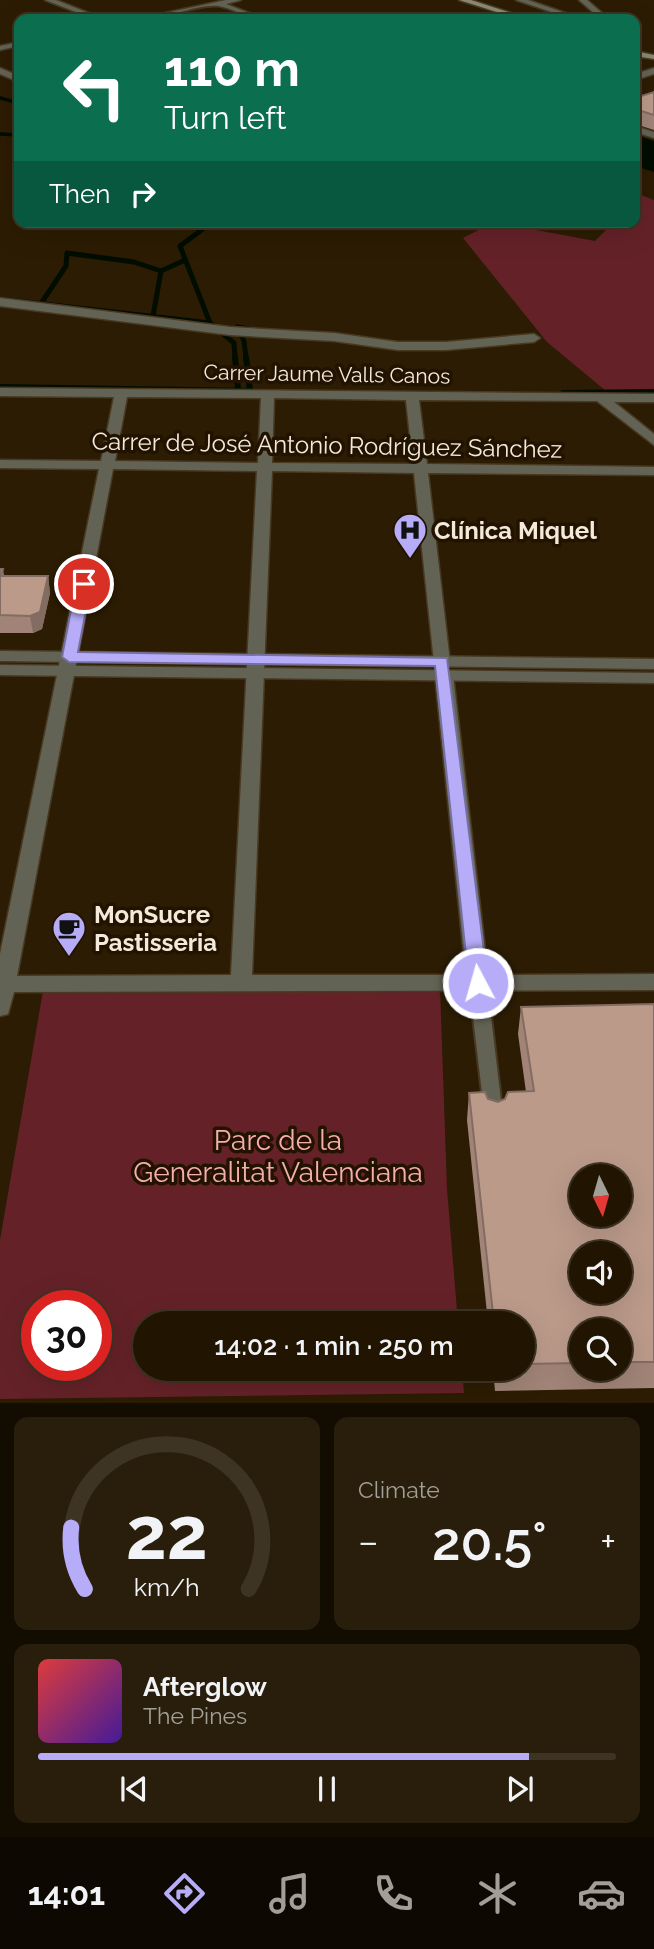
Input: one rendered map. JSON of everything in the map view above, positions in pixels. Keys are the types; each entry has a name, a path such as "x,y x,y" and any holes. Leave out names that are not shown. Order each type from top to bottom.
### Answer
{"main road":[{"path":"463,0 509,14"},
{"path":"652,57 645,63 654,71"}],"street":[{"path":"49,0 87,14"},
{"path":"207,0 247,14"},
{"path":"167,14 237,0"},
{"path":"520,0 563,14"},
{"path":"583,0 599,14"},
{"path":"0,302 230,331 334,337 398,346 446,346 534,338"},
{"name":"Carrer Jaume Valls Canos","path":"0,392 654,398"},
{"path":"0,1008 2,984 121,393"},
{"path":"241,984 268,394"},
{"path":"412,396 478,983"},
{"path":"600,397 654,441"},
{"name":"Carrer de José Antonio Rodríguez Sánchez","path":"0,464 654,471"},
{"path":"0,656 68,664"},
{"path":"0,670 68,664 443,668 654,664"},
{"path":"443,668 654,678"},
{"path":"2,984 654,982"}],"lane":[{"path":"478,983 494,1119"}],"green space":[{"path":"640,195 654,200 654,392 606,391 547,342 463,238 482,228 526,228 595,241 608,228 640,228"},
{"name":"Parc de la Generalitat Valenciana","path":"440,988 447,1189 457,1311 133,1311 133,1381 463,1381 464,1393 0,1399 0,1240 43,991"}],"shaded area":[{"path":"640,137 654,141 654,172 640,168"}],"building":[{"path":"654,92 654,115 640,111 640,96"},
{"path":"0,569 3,569 1,576 48,576 40,612 30,616 0,615"},
{"path":"654,1004 654,1362 632,1362 632,1318 569,1318 569,1363 535,1364 535,1311 493,1311 469,1093 485,1092 488,1099 498,1102 505,1099 508,1092 534,1091 521,1007"}],"waterway":[{"path":"0,98 14,102"},
{"path":"0,134 14,135"},
{"path":"204,228 180,246 210,323"},
{"path":"42,302 66,266 67,253 134,262 161,271"},
{"path":"161,271 185,260"},
{"path":"153,316 161,271"},
{"path":"0,299 210,323"},
{"path":"210,323 234,343 235,358"},
{"path":"246,358 244,341 237,327 249,329"},
{"path":"235,357 238,390"},
{"path":"246,357 250,391"},
{"path":"0,387 250,391"},
{"path":"563,393 654,392"}],"place":[{"name":"Clínica Miquel","path":"410,560"},
{"name":"MonSucre Pastisseria","path":"69,958"}],"route":[{"path":"84,584 69,657 442,662 478,983"}]}
